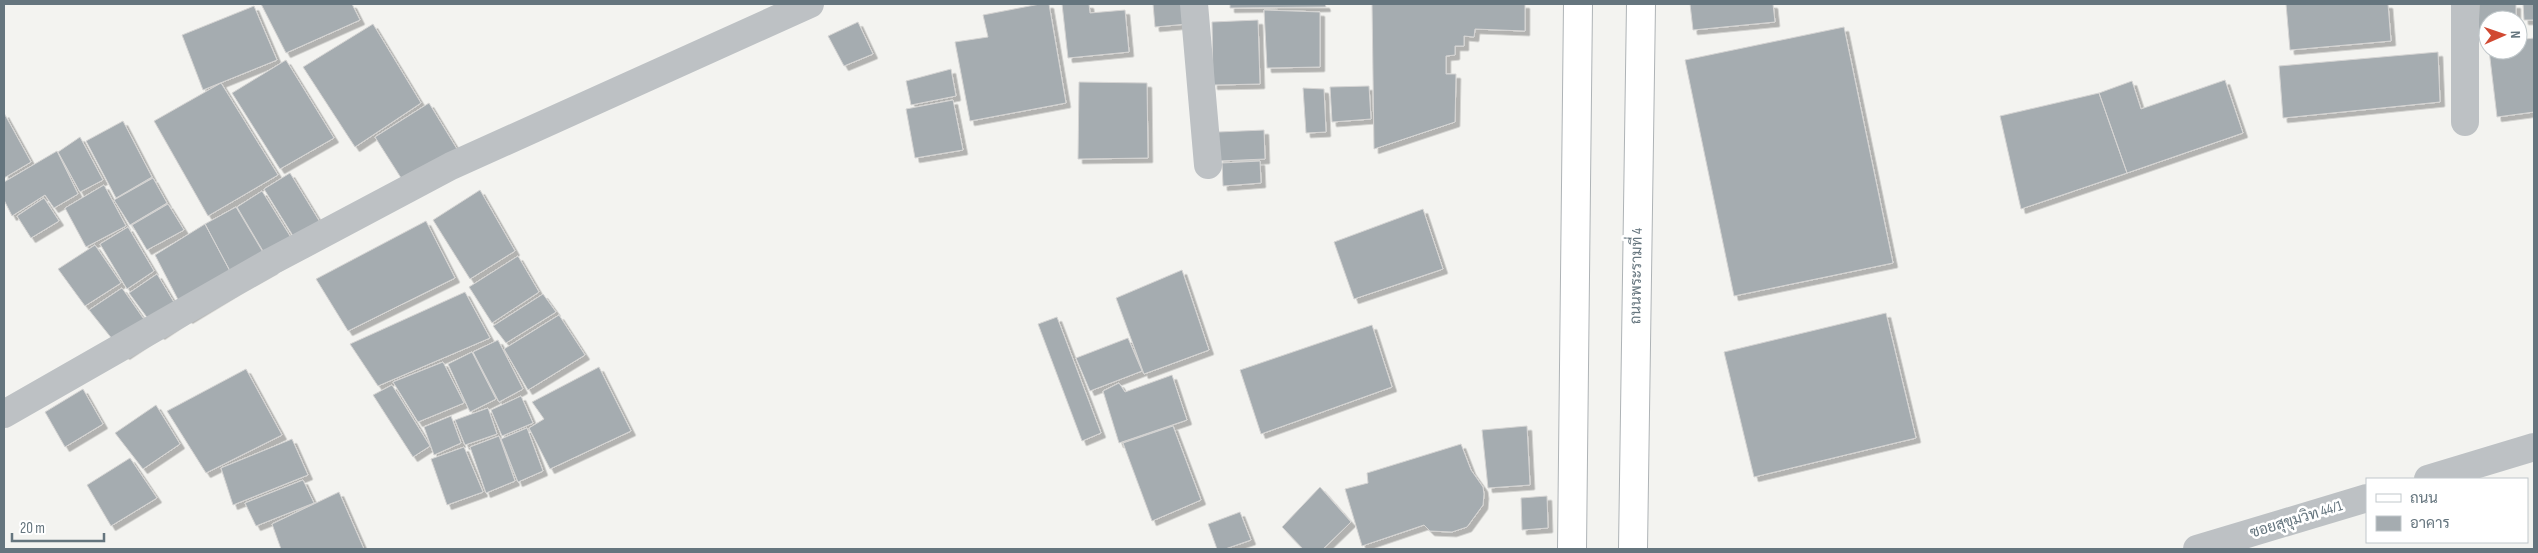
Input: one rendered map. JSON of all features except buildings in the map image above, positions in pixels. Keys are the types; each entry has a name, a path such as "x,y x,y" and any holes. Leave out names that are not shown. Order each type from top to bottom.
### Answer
{"main road":[{"path":"1572,549 1578,4"},
{"name":"ถนนพระรามที่ 4","path":"1633,549 1641,4"}],"street":[{"path":"1194,4 1208,165"},
{"path":"2465,4 2465,122"},
{"path":"4,414 272,261 451,166 796,7"},
{"path":"2431,478 2534,447"},
{"name":"ซอยสุขุมวิท 44/1","path":"2197,549 2366,498"}]}
